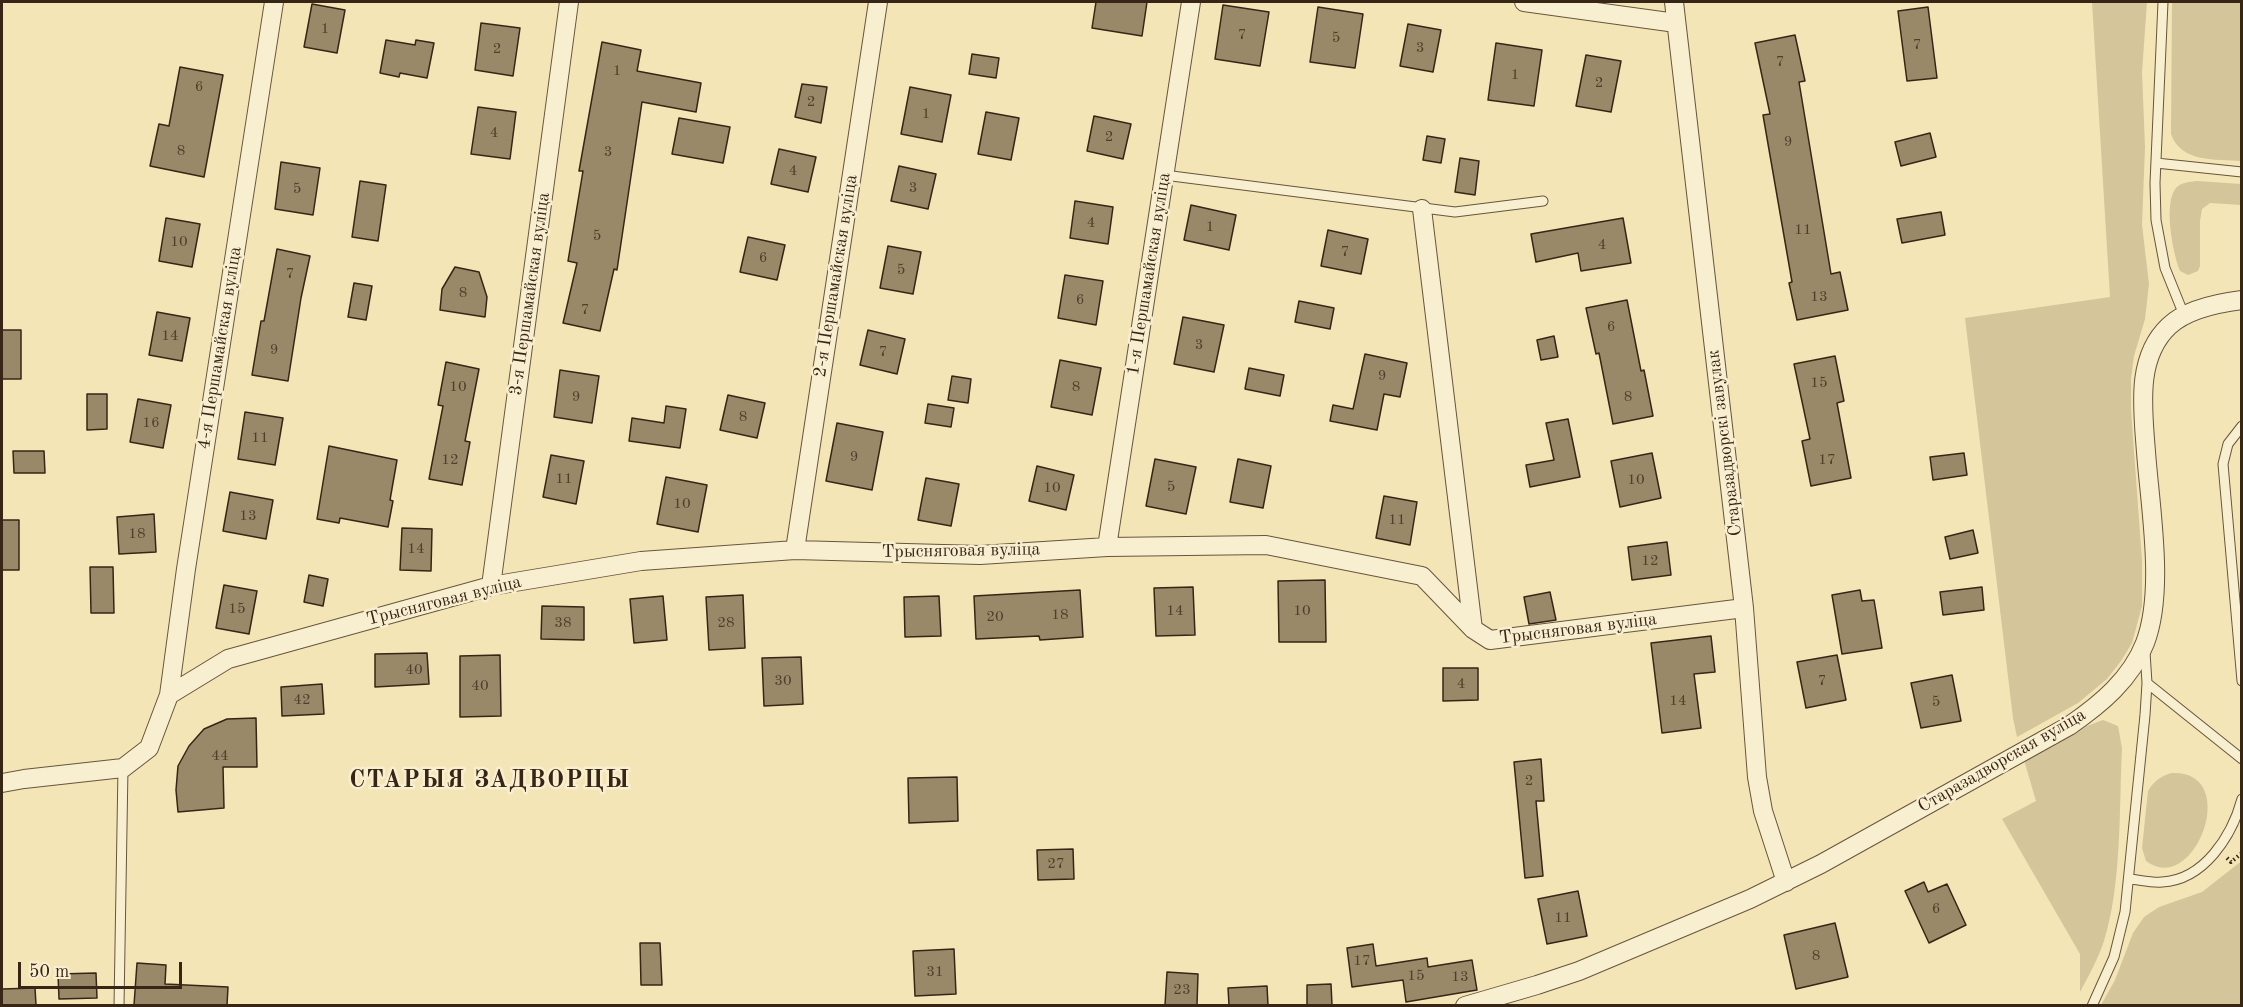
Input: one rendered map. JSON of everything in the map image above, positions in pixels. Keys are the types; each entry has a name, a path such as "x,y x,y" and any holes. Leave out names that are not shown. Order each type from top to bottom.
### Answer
{"street":[{"name":"4-я Першамайская вуліца","path":"123,768 149,748 169,695 186,569 274,2"},
{"name":"3-я Першамайская вуліца","path":"491,586 569,2"},
{"name":"2-я Першамайская вуліца","path":"795,550 878,2"},
{"name":"1-я Першамайская вуліца","path":"1107,547 1191,2"},
{"path":"1524,2 1676,23"},
{"name":"Старазадворскі завулак","path":"1674,2 1744,608 1757,777 1763,811 1786,882"},
{"path":"1422,209 1473,629"},
{"name":"Старазадворская вуліца","path":"1464,1005 1527,989 1579,971 1786,882 2069,726 2110,695 2128,672 2145,644 2152,614 2155,584 2143,406 2148,364 2155,345 2165,330 2184,315 2241,300"},
{"name":"Трысняговая вуліца","path":"169,695 228,659 491,586 640,561 795,550 981,555 1107,547 1266,545 1422,576 1473,629 1490,640 1744,608"},
{"path":"2,783 24,778 123,768"}],"lane":[{"path":"2163,2 2155,203 2158,237 2165,268 2184,315"},
{"path":"2156,163 2241,172"},
{"path":"1164,175 1455,212 1543,201"},
{"path":"2241,426 2228,444 2223,464 2241,681"},
{"path":"2092,1005 2114,957 2130,879 2147,683 2145,644"},
{"path":"2147,683 2241,759"},
{"path":"119,1005 123,768"},
{"path":"2130,879 2162,882 2174,880 2198,868 2228,836 2234,825 2241,799"}],"path":[{"path":"2231,862 2241,853"}],"shaded area":[{"path":"2092,2 2147,2 2142,72 2145,147 2142,225 2149,284 2145,319 2134,356 2131,378 2131,410 2142,561 2142,606 2132,643 2107,679 2078,703 2017,737 1965,318 2110,297"},
{"path":"2172,2 2241,2 2241,161 2200,158 2191,155 2176,143 2171,134"},
{"path":"2197,181 2241,184 2241,205 2210,203 2202,209 2200,266 2198,271 2188,275 2180,271 2175,253 2170,229 2170,205 2172,195 2178,186"},
{"path":"2103,720 2118,726 2122,748 2117,871 2110,919 2104,941 2080,992 2080,954 2002,819 2036,801 2024,760 2087,726"},
{"path":"2171,773 2193,777 2204,790 2208,809 2204,829 2194,848 2181,862 2164,868 2146,861 2142,848 2148,791 2158,780"},
{"path":"2241,863 2241,1005 2101,1005 2115,980 2133,933 2144,917 2159,907 2202,892"}],"building":[{"path":"1096,2 1147,2 1142,36 1092,28"},
{"path":"312,4 345,10 337,53 304,47"},
{"path":"1223,5 1269,12 1260,66 1215,59"},
{"path":"1318,7 1363,14 1355,68 1310,62"},
{"path":"1928,7 1937,78 1907,81 1898,11"},
{"path":"481,23 520,28 513,76 475,70"},
{"path":"1408,24 1441,30 1433,72 1400,66"},
{"path":"1795,35 1805,81 1799,82 1831,274 1840,272 1848,310 1797,320 1789,283 1792,282 1763,115 1770,114 1755,43"},
{"path":"386,40 415,45 416,40 434,43 427,78 400,73 399,77 380,73"},
{"path":"602,42 641,50 637,71 701,83 696,112 642,102 617,270 614,269 600,331 563,323 577,263 568,261 583,171 579,171"},
{"path":"1496,43 1542,50 1534,106 1488,100"},
{"path":"972,54 999,58 996,78 969,74"},
{"path":"1586,55 1621,61 1611,112 1576,106"},
{"path":"180,67 223,75 204,177 150,166 159,124 169,126"},
{"path":"802,84 827,87 821,123 795,117"},
{"path":"910,87 951,95 942,142 901,134"},
{"path":"478,107 516,112 510,159 471,154"},
{"path":"986,112 1019,118 1011,160 978,154"},
{"path":"1094,116 1131,124 1123,159 1087,151"},
{"path":"679,118 730,127 723,163 672,154"},
{"path":"1930,133 1936,157 1901,166 1895,142"},
{"path":"1427,136 1445,139 1441,163 1423,160"},
{"path":"779,149 816,157 808,192 771,184"},
{"path":"1460,158 1479,161 1475,195 1455,192"},
{"path":"281,162 320,168 313,215 275,209"},
{"path":"899,166 936,174 928,209 891,201"},
{"path":"360,181 386,185 378,241 352,237"},
{"path":"1075,201 1113,207 1108,244 1070,238"},
{"path":"1191,205 1236,215 1229,250 1184,240"},
{"path":"1941,212 1945,235 1902,243 1897,219"},
{"path":"166,218 200,224 192,267 159,261"},
{"path":"1623,218 1631,263 1581,271 1578,253 1536,262 1531,234"},
{"path":"1328,230 1368,239 1361,274 1321,266"},
{"path":"748,237 785,245 777,280 740,272"},
{"path":"888,246 921,252 913,294 880,288"},
{"path":"277,249 310,256 288,381 252,375"},
{"path":"455,267 479,272 487,297 485,317 440,310 442,289"},
{"path":"1065,275 1103,281 1096,325 1058,318"},
{"path":"354,283 372,286 366,320 348,317"},
{"path":"1627,300 1641,371 1644,370 1653,416 1613,424 1599,353 1596,354 1586,308"},
{"path":"1299,301 1334,308 1330,329 1295,322"},
{"path":"157,312 190,318 182,361 149,355"},
{"path":"1183,317 1224,325 1214,372 1174,364"},
{"path":"2,330 21,330 21,379 2,379"},
{"path":"868,330 905,339 897,374 860,365"},
{"path":"1554,336 1558,357 1541,360 1537,340"},
{"path":"1365,354 1407,363 1400,397 1384,394 1377,430 1330,421 1333,405 1353,409"},
{"path":"1835,356 1844,401 1837,403 1851,478 1811,486 1802,441 1810,439 1794,364"},
{"path":"1060,360 1101,368 1092,415 1051,407"},
{"path":"446,362 479,369 465,441 470,442 462,485 429,479 443,406 438,405"},
{"path":"1249,368 1284,375 1280,396 1245,389"},
{"path":"560,370 599,376 592,423 554,417"},
{"path":"952,376 971,379 968,403 948,400"},
{"path":"87,394 107,394 107,429 87,430"},
{"path":"728,395 765,403 757,438 720,430"},
{"path":"138,399 171,405 163,448 130,442"},
{"path":"928,404 954,408 951,427 925,423"},
{"path":"666,406 686,409 680,448 629,441 632,418 664,423"},
{"path":"245,412 283,418 275,465 238,459"},
{"path":"1568,419 1580,477 1530,487 1526,465 1554,460 1546,423"},
{"path":"837,423 883,432 872,490 826,481"},
{"path":"329,446 397,460 388,527 340,518 339,523 317,519"},
{"path":"13,451 44,451 45,473 14,473"},
{"path":"1652,453 1661,498 1620,507 1611,461"},
{"path":"1964,453 1967,475 1933,480 1930,457"},
{"path":"551,455 584,461 576,504 543,497"},
{"path":"1155,459 1196,467 1186,514 1146,506"},
{"path":"1238,459 1271,466 1263,508 1230,502"},
{"path":"1037,466 1074,475 1066,510 1029,501"},
{"path":"666,477 707,485 698,532 657,524"},
{"path":"926,478 959,484 951,526 918,520"},
{"path":"230,492 273,500 266,539 223,531"},
{"path":"1384,496 1417,502 1410,545 1376,538"},
{"path":"154,514 156,552 119,554 117,517"},
{"path":"2,520 19,520 19,570 2,570"},
{"path":"402,528 432,529 431,571 400,570"},
{"path":"1973,530 1978,553 1950,559 1945,537"},
{"path":"1667,542 1671,575 1632,580 1628,547"},
{"path":"90,567 113,567 114,613 91,613"},
{"path":"309,575 328,579 323,606 304,602"},
{"path":"1325,580 1326,642 1279,642 1278,581"},
{"path":"224,585 257,591 249,634 216,628"},
{"path":"1193,587 1195,635 1156,636 1154,588"},
{"path":"1982,587 1984,610 1943,615 1940,592"},
{"path":"1080,590 1083,637 1040,640 1039,636 976,639 974,596"},
{"path":"1860,590 1862,601 1874,600 1882,648 1842,654 1832,595"},
{"path":"1550,592 1556,620 1529,624 1524,597"},
{"path":"743,595 745,648 709,650 706,597"},
{"path":"663,596 667,640 634,643 630,599"},
{"path":"939,596 941,636 905,637 904,597"},
{"path":"542,606 584,607 584,640 541,639"},
{"path":"1711,636 1715,672 1694,674 1701,728 1662,733 1651,643"},
{"path":"427,653 429,684 375,687 375,654"},
{"path":"500,655 501,716 460,717 460,656"},
{"path":"1837,655 1846,700 1806,708 1797,662"},
{"path":"801,657 803,704 764,706 762,658"},
{"path":"1443,668 1478,668 1478,700 1443,701"},
{"path":"1952,675 1961,721 1921,728 1911,683"},
{"path":"322,684 324,714 282,716 281,687"},
{"path":"256,718 257,767 223,767 224,808 178,812 176,790 178,766 189,746 204,729 227,719"},
{"path":"1541,759 1544,801 1536,801 1543,876 1525,878 1514,762"},
{"path":"957,777 958,821 909,823 908,778"},
{"path":"1073,849 1074,879 1038,880 1037,850"},
{"path":"1924,882 1928,892 1947,884 1966,925 1929,943 1905,891"},
{"path":"1578,891 1587,936 1547,944 1538,899"},
{"path":"1835,923 1848,977 1796,989 1784,935"},
{"path":"640,943 660,943 662,985 641,985"},
{"path":"1373,944 1376,966 1427,958 1428,967 1472,960 1477,990 1406,1002 1403,980 1352,987 1347,948"},
{"path":"954,949 956,994 915,996 913,951"},
{"path":"137,963 166,965 165,984 228,987 227,1005 134,1005"},
{"path":"1167,972 1198,974 1197,1005 1165,1005"},
{"path":"96,973 97,998 59,999 58,974"},
{"path":"1331,984 1332,1005 1307,1005 1307,985"},
{"path":"1267,986 1268,1005 1229,1005 1228,988"},
{"path":"35,988 36,1005 2,1005 2,989"}],"district":[{"name":"СТАРЫЯ ЗАДВОРЦЫ","path":"490,781"}]}
